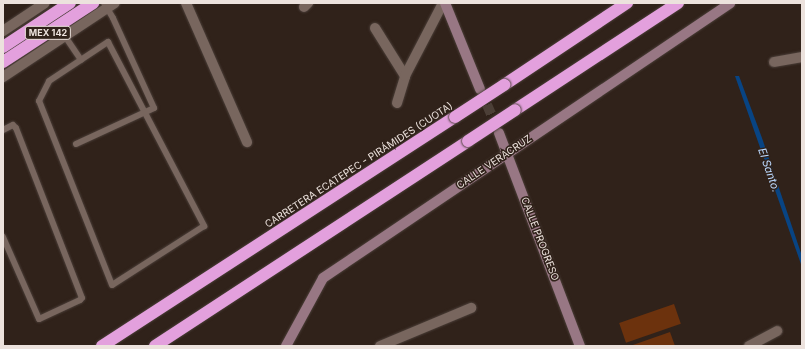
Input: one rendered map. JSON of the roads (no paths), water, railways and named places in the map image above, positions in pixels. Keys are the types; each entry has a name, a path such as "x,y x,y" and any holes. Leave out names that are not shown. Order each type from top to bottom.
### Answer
{"highway":[{"name":"MEX 142","path":"3,47 70,3"},
{"name":"MEX 142","path":"3,62 62,31 94,3"},
{"name":"CARRETERA ECATEPEC - PIRÁMIDES (CUOTA)","path":"102,346 504,85 627,3"},
{"path":"154,346 678,3"}],"street":[{"path":"3,31 46,3"},
{"path":"186,3 247,142"},
{"path":"397,103 405,76 444,3"},
{"path":"444,3 480,89"},
{"name":"CALLE VERACRUZ","path":"286,346 323,278 730,3"},
{"path":"3,77 62,31 109,5"},
{"path":"375,28 405,76"},
{"path":"774,62 802,57"},
{"name":"CALLE PROGRESO","path":"499,133 508,153 580,346"},
{"path":"380,346 471,308"},
{"path":"749,346 777,331"}],"lane":[{"path":"76,144 146,113 154,106 109,5"},
{"path":"62,31 81,60"},
{"path":"108,42 146,113 204,226 112,284 39,101 49,81 108,42"},
{"path":"3,130 13,125 16,128 82,298 41,320 39,319 3,237"}],"water":[{"name":"El Santo.","path":"735,76 739,76 762,138 802,256 802,267"}],"tunnel":[{"path":"481,91 498,130"}]}
